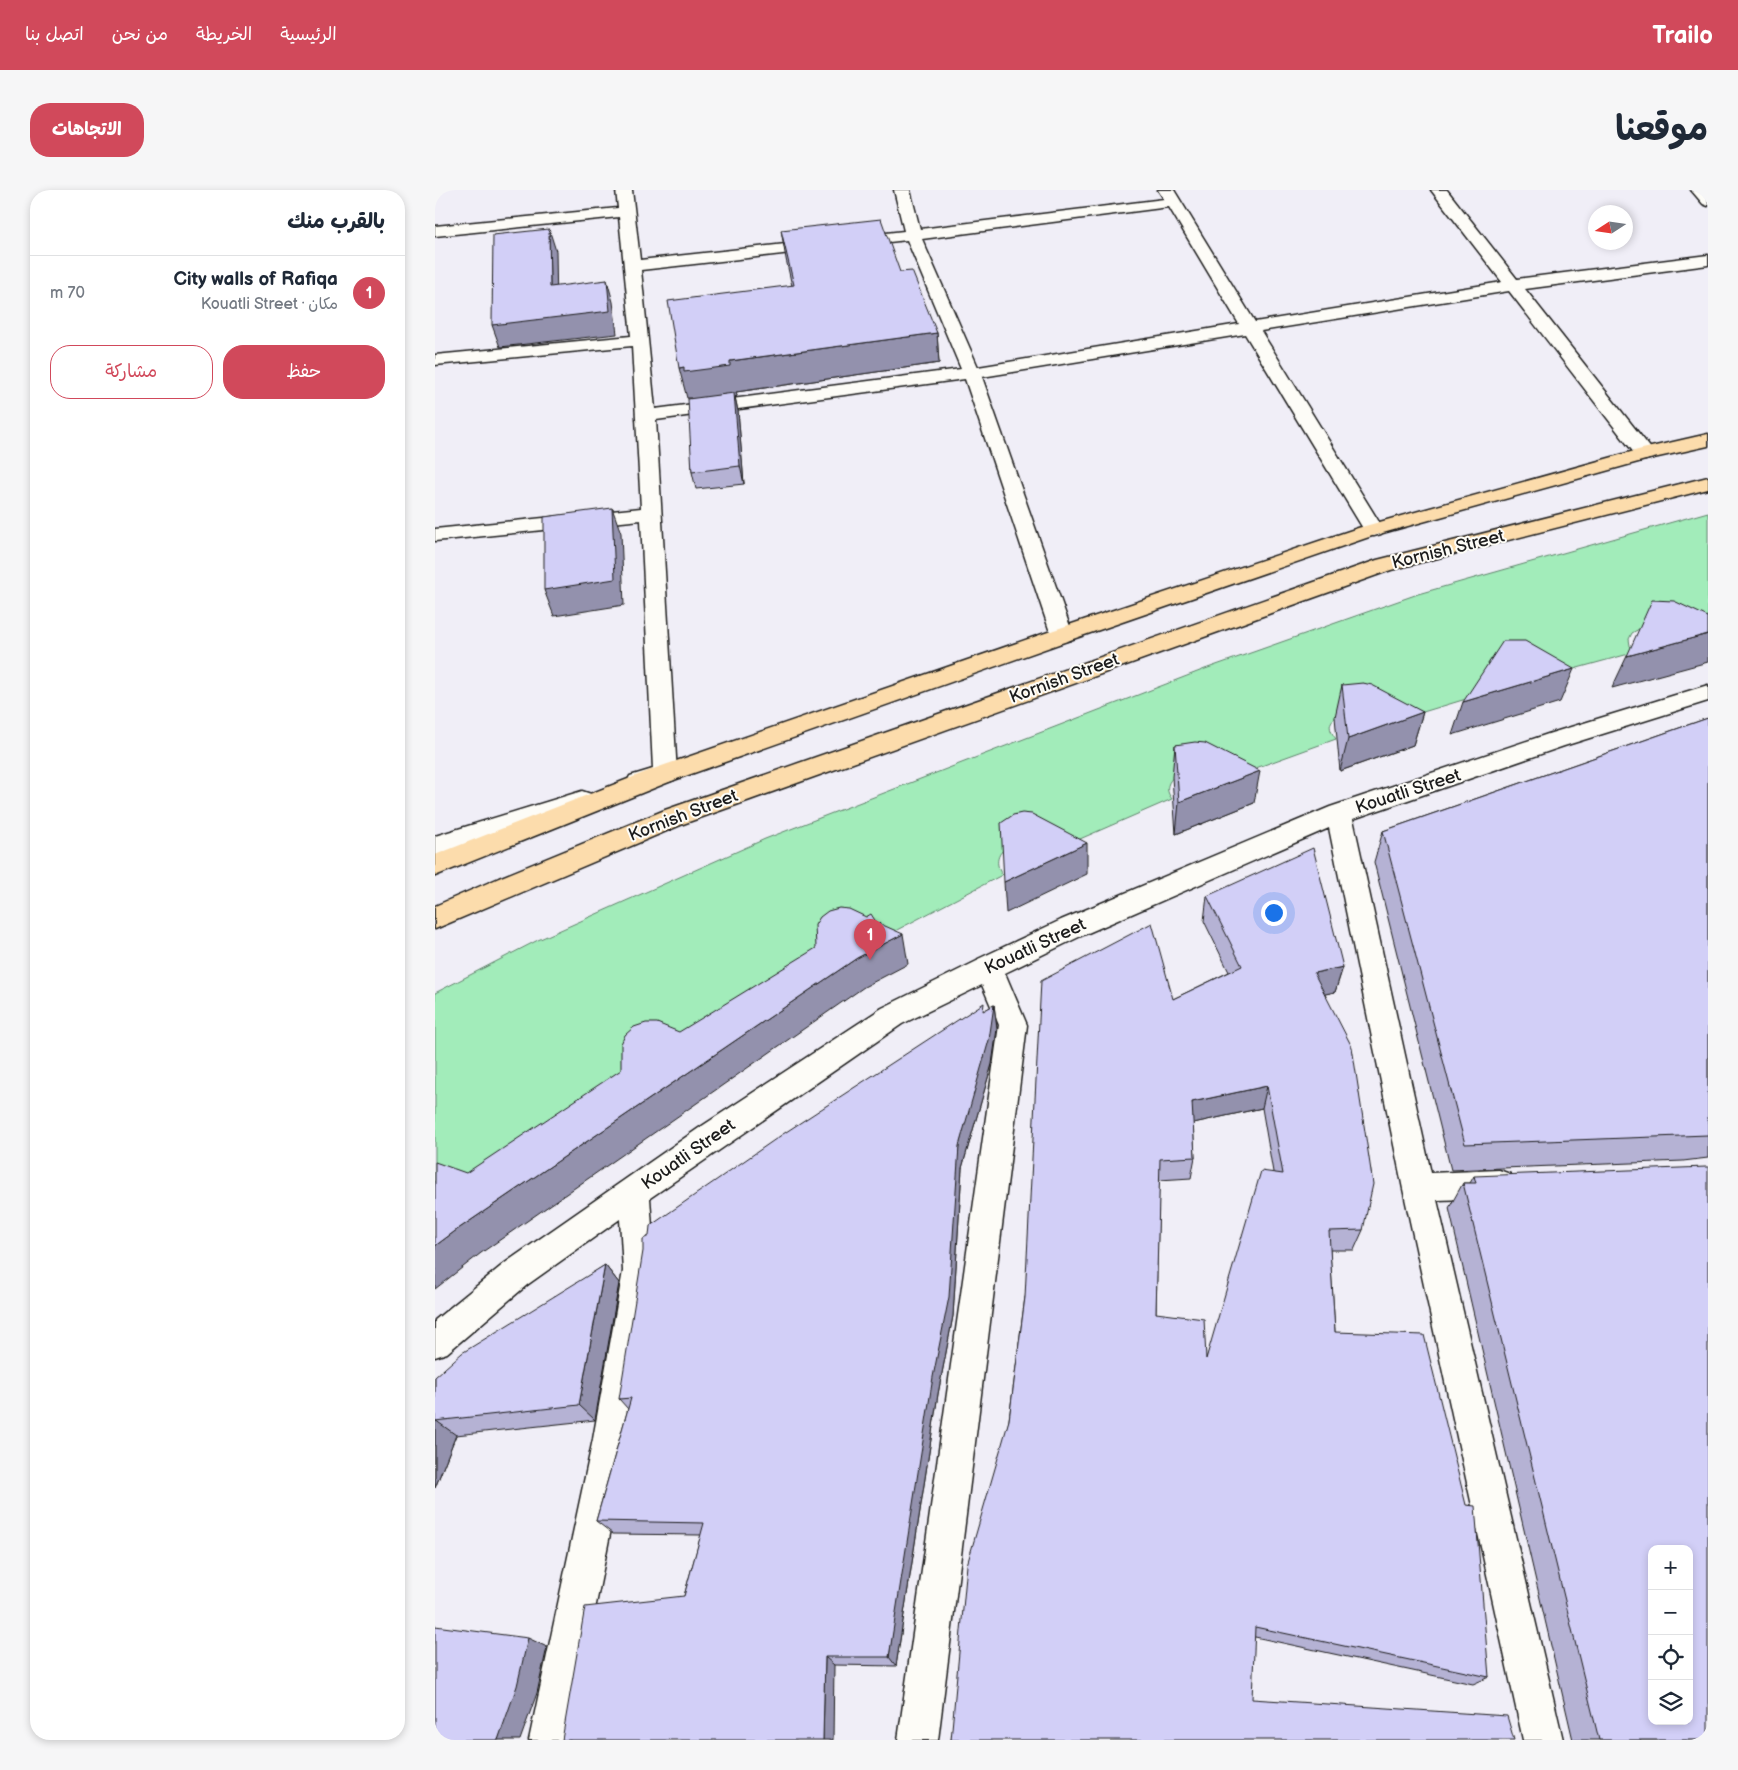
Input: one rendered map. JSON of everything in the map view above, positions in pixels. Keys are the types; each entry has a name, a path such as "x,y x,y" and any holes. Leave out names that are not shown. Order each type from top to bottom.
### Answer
{"main road":[{"name":"Kornish Street","path":"435,866 665,774 1062,635 1374,530 1645,454 1708,440"},
{"name":"Kornish Street","path":"435,918 508,885 674,817 1384,565 1708,483"}],"street":[{"path":"435,846 665,774 646,416 624,190"},
{"path":"902,190 913,235 972,373 1062,635"},
{"path":"1439,190 1645,454"},
{"path":"1699,190 1708,201"},
{"path":"631,266 913,235 1170,196 1374,530"},
{"path":"435,231 626,212"},
{"path":"646,416 972,373 1513,285 1708,260"},
{"path":"435,360 640,340"},
{"path":"435,535 651,513"},
{"name":"Kouatli Street","path":"435,1341 516,1274 634,1191 892,1016 988,967 1089,920 1339,814 1556,740 1708,693"},
{"path":"1339,814 1419,1189 1543,1740"},
{"path":"918,1740 1013,1025 988,967"},
{"path":"1419,1189 1435,1186 1524,1183"},
{"path":"549,1740 611,1439 639,1271 634,1191"}],"green space":[{"path":"1708,512 1708,634 1639,629 1632,633 1629,639 1630,646 1636,652 1486,693 1380,725 1344,713 1332,720 1331,723 1330,727 1336,739 1217,782 1180,772 1170,781 1168,787 1169,795 1172,799 1050,852 1011,843 1003,850 999,857 998,865 1002,875 872,943 481,1196 435,1186 435,993 538,940 765,839 1205,669 1418,594"}],"building":[{"path":"881,219 900,272 912,271 937,333 730,361 730,366 684,372 684,367 679,368 668,301 794,285 781,230"},
{"path":"549,229 550,287 607,280 610,311 492,325 493,235"},
{"path":"734,393 740,466 692,472 688,399"},
{"path":"612,508 615,579 544,590 544,517"},
{"path":"1652,600 1674,601 1708,617 1708,634 1627,656"},
{"path":"1503,641 1525,641 1574,669 1463,702"},
{"path":"1363,683 1372,685 1423,712 1348,739 1342,685"},
{"path":"1708,718 1708,1135 1465,1144 1383,831"},
{"path":"1195,742 1205,743 1260,771 1179,802 1175,745"},
{"path":"1022,813 1032,814 1087,843 1004,882 1001,823 1013,815"},
{"path":"1313,848 1343,967 1314,973 1352,1047 1373,1184 1363,1230 1329,1231 1335,1332 1424,1335 1466,1505 1475,1506 1489,1677 1255,1627 1252,1699 1507,1716 1514,1740 951,1740 967,1565 1009,1420 1025,1297 1041,981 1152,923 1173,999 1242,966 1207,896","holes":["1267,1086 1283,1174 1261,1171 1206,1359 1204,1319 1156,1313 1160,1159 1195,1157 1192,1102"]},
{"path":"839,908 849,909 866,917 871,914 876,922 903,934 857,958 435,1246 435,1162 466,1173 621,1070 621,1044 625,1035 634,1027 646,1023 657,1023 679,1032 816,948 815,925 820,917 828,911"},
{"path":"984,1003 983,1011 994,1005 989,1040 959,1146 949,1297 933,1377 889,1657 825,1657 823,1740 562,1740 585,1607 684,1596 704,1523 596,1521 631,1398 619,1399 643,1251 643,1239 649,1236 650,1226 783,1134"},
{"path":"1708,1167 1708,1740 1599,1740 1463,1183 1476,1183 1474,1176"},
{"path":"605,1265 579,1405 435,1421 435,1377 462,1353"},
{"path":"435,1626 528,1638 517,1686 498,1740 435,1740"}],"place":[{"name":"City walls of Rafiqa","path":"870,960"}]}
